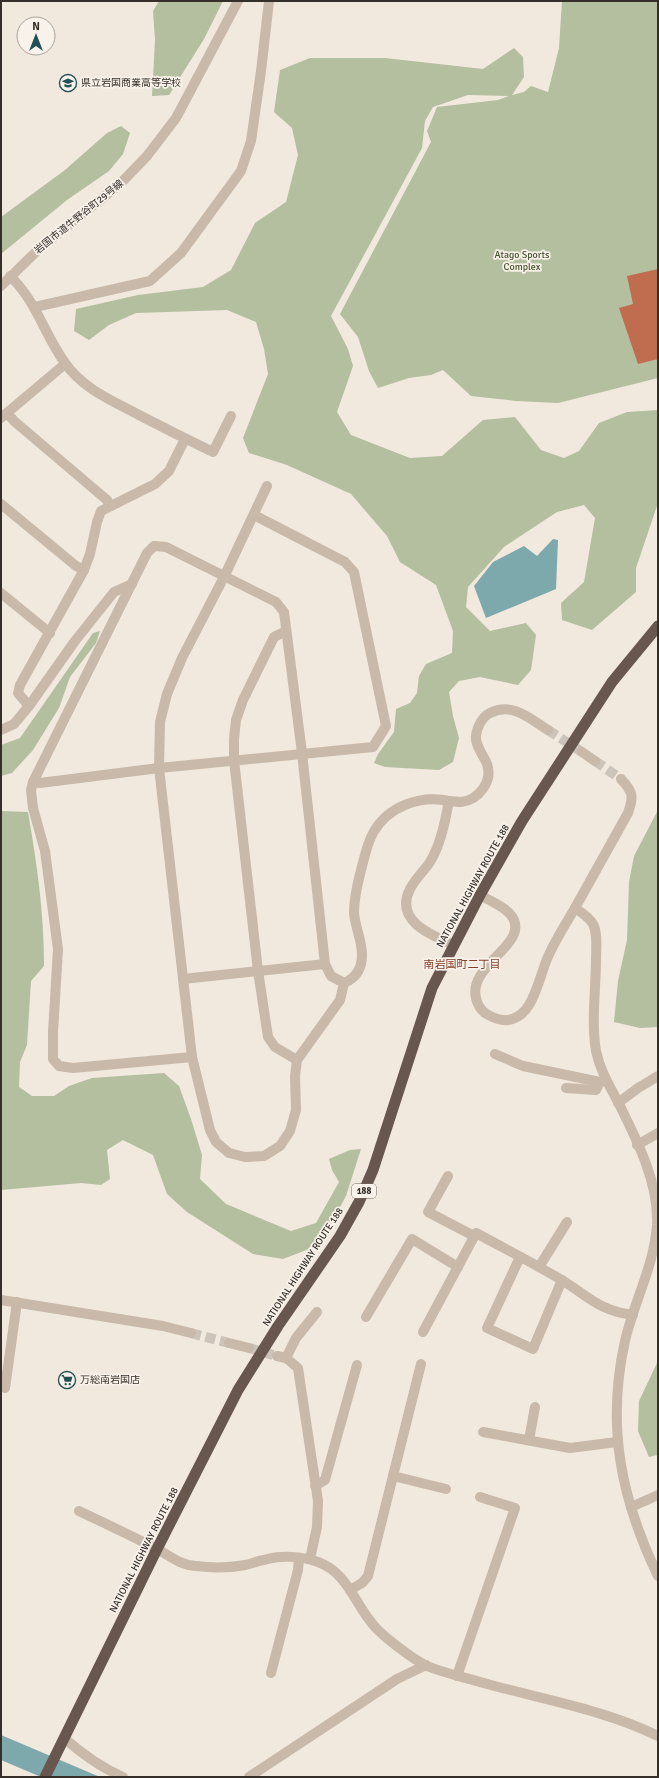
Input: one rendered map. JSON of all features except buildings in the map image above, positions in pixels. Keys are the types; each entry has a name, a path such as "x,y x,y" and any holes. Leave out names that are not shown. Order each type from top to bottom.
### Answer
{"highway":[{"name":"NATIONAL HIGHWAY ROUTE 188","path":"45,1777 157,1549 238,1390 278,1326 340,1236 359,1202 372,1170 432,988 480,895 522,821 612,682 658,626"}],"street":[{"name":"岩国市道牛野谷町29号線","path":"1,286 41,247 120,184 147,156 176,118 238,1"},
{"path":"35,307 150,281 181,253 241,171 251,141 261,71 268,1"},
{"path":"10,276 21,287 35,307 40,320 65,364 77,377 96,392 185,439 213,452 231,416"},
{"path":"65,364 4,415 107,500 110,506"},
{"path":"29,706 18,694 20,685 84,570 90,554 96,522 101,511 155,484 170,471 185,439"},
{"path":"267,486 224,577 182,658 167,694 160,722 159,768 192,1057 210,1130 216,1142 229,1153 245,1158 264,1156 280,1146 290,1131 296,1110 295,1076 297,1060 340,1000 344,983"},
{"path":"1,504 76,566 84,570"},
{"path":"33,782 40,783 159,768 373,747 386,726 354,572 345,562 254,515"},
{"path":"192,1057 73,1068 59,1066 53,1059 53,1032 58,949 45,851 33,808 33,782 146,553 154,546 166,547 276,602 284,612 302,753 325,964 332,976 344,983"},
{"path":"1,730 14,724 29,706 75,641 114,592 132,584"},
{"path":"1,593 50,633"},
{"path":"286,630 274,637 243,700 236,720 234,760 258,971 268,1037 275,1047 297,1060"},
{"path":"344,983 354,979 361,961 361,942 356,929 354,912 355,896 366,848 373,833 383,819 397,808 422,800 435,798 461,802 471,799 482,791 487,781 487,766 477,745 476,736 479,724 486,715 498,709 510,709 521,712 548,730"},
{"path":"582,752 595,761"},
{"path":"480,895 510,913 514,920 515,931 511,939 481,973 475,994 482,1011 493,1018 508,1020 522,1015 530,1004 548,958 628,813 633,800 630,789 621,779"},
{"path":"449,801 438,845 430,862 410,887 406,898 407,910 414,923 428,933 454,945"},
{"path":"575,908 588,917 594,926 596,940 595,1045 603,1081 618,1103 655,1182 657,1225 649,1268 625,1340 617,1403 617,1442 623,1481 631,1508 654,1558 658,1576"},
{"path":"183,979 325,964"},
{"path":"495,1054 523,1066 603,1081"},
{"path":"618,1103 638,1088 658,1076"},
{"path":"566,1088 596,1090 603,1081"},
{"path":"637,1145 658,1133"},
{"path":"448,1176 428,1212 474,1236"},
{"path":"539,1267 567,1222"},
{"path":"423,1332 476,1233 562,1280 593,1302 620,1314 633,1315"},
{"path":"366,1317 412,1239 458,1267"},
{"path":"520,1257 487,1328 532,1349 562,1280"},
{"path":"1,1300 163,1326 191,1333"},
{"path":"5,1388 17,1302"},
{"path":"310,1559 317,1527 318,1502 298,1368 281,1357 317,1312"},
{"path":"229,1343 248,1348"},
{"path":"350,1590 362,1583 368,1576 421,1364"},
{"path":"315,1486 325,1480 357,1365"},
{"path":"529,1440 535,1407"},
{"path":"483,1432 570,1448 617,1442"},
{"path":"393,1476 446,1489"},
{"path":"631,1508 658,1495"},
{"path":"458,1676 515,1508 480,1497"},
{"path":"79,1511 157,1549 179,1563 195,1566 228,1567 246,1565 266,1559 288,1557 310,1559 320,1562 336,1572 350,1590 371,1623 393,1642 426,1665 458,1676 634,1724 658,1736"},
{"path":"271,1673 298,1570 299,1558"},
{"path":"248,1777 397,1679 426,1665"},
{"path":"64,1738 113,1773 123,1777"}],"green space":[{"path":"159,1 223,1 204,39 169,95 152,96 155,40 153,11"},
{"name":"Atago Sports Complex","path":"562,1 658,1 658,378 558,403 516,401 471,396 443,370 431,375 409,378 378,388 369,371 358,337 340,314 431,142 427,131 437,107 498,100 509,96 468,95 433,107 425,121 422,148 331,316 348,349 353,366 337,412 351,435 410,458 442,456 483,420 515,417 541,450 564,458 579,451 599,423 627,412 658,410 658,503 636,568 636,592 592,630 562,620 561,603 584,582 595,518 584,505 557,512 504,547 468,587 466,607 490,631 526,623 536,635 531,670 518,685 480,677 459,681 449,692 459,738 453,762 439,770 385,767 374,763 378,754 394,732 396,709 410,703 417,693 419,676 426,664 452,653 453,631 436,585 400,562 387,536 351,494 287,465 249,453 243,438 268,374 264,349 256,322 227,310 136,313 109,325 89,340 74,331 76,309 138,295 203,287 231,270 255,223 286,202 298,155 292,128 274,112 280,70 310,58 385,58 483,69 514,48 523,57 524,77 512,95 524,92 531,86 548,92 559,48"},
{"path":"121,126 130,133 123,154 109,171 67,200 1,254 1,217 65,170 107,133"},
{"path":"100,631 96,643 70,677 59,708 33,750 12,773 1,776 1,745 20,738 93,633"},
{"path":"658,810 658,1027 640,1028 614,1022 618,981 627,940 629,882 634,856"},
{"path":"1,811 28,812 37,870 43,926 44,966 31,981 27,1045 20,1062 19,1087 32,1096 54,1096 69,1086 92,1078 164,1073 179,1086 191,1119 202,1155 200,1179 226,1204 291,1231 316,1223 339,1182 332,1170 329,1159 350,1150 361,1149 346,1196 331,1224 309,1249 283,1259 253,1254 187,1212 167,1194 153,1155 123,1140 107,1150 110,1179 101,1185 81,1183 1,1190"},
{"path":"658,1361 657,1455 649,1457 638,1431 639,1401"}],"water":[{"path":"553,539 558,540 556,589 486,618 474,586 493,562 524,546 537,556"},
{"path":"1,1735 100,1777 41,1777 1,1760"}],"tunnel":[{"path":"548,730 582,752"},
{"path":"595,761 621,779"},
{"path":"191,1333 229,1343"},
{"path":"249,1348 277,1356"}],"place":[{"name":"県立岩国商業高等学校","path":"68,83"},
{"name":"万総南岩国店","path":"67,1380"}],"district":[{"name":"南岩国町二丁目","path":"462,964"}]}
